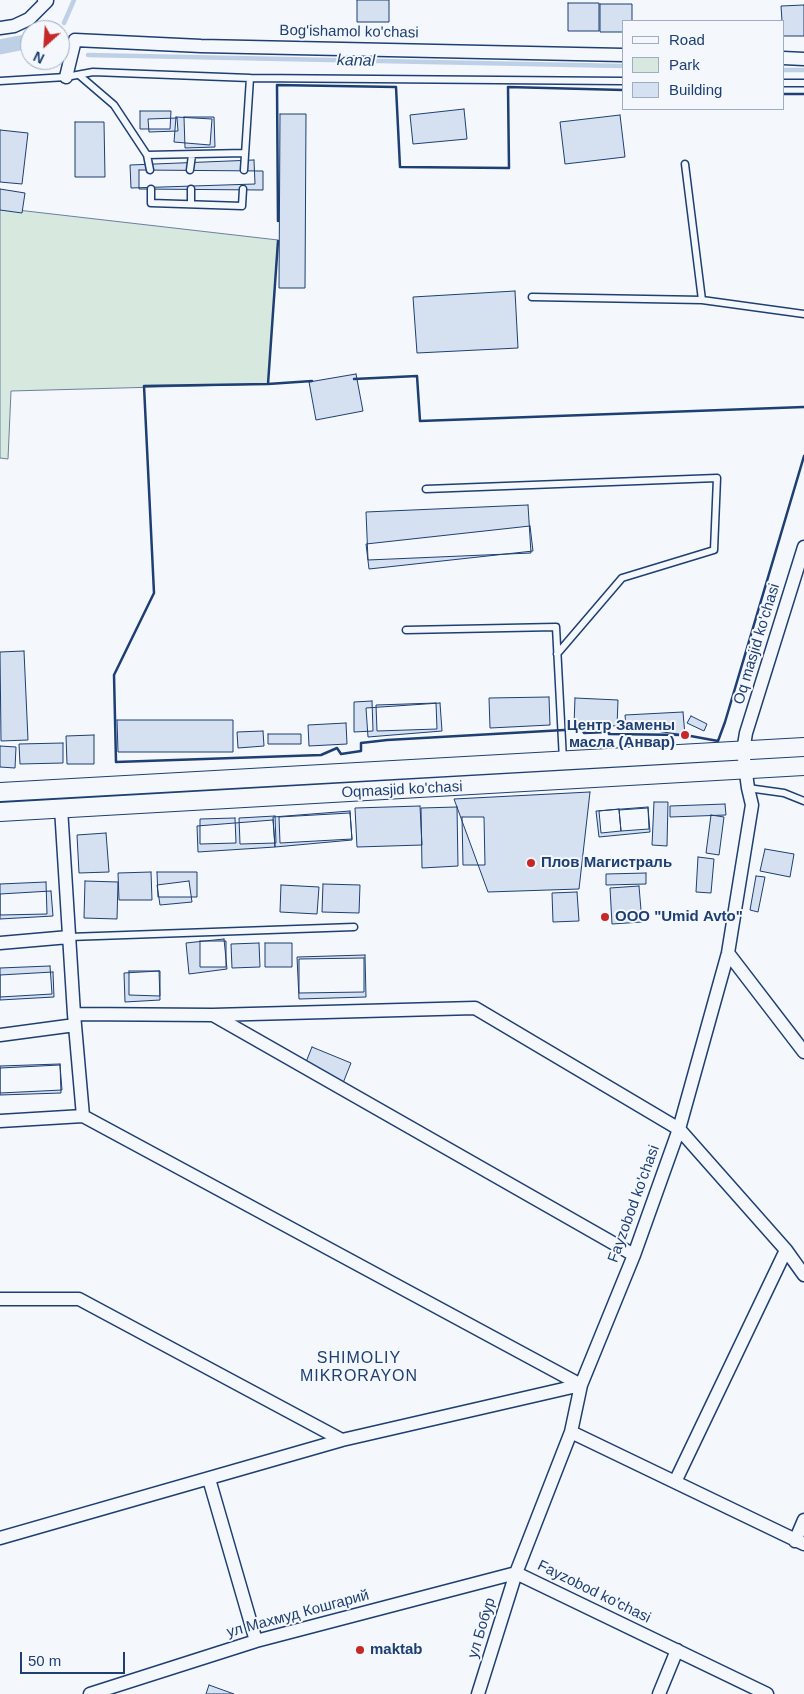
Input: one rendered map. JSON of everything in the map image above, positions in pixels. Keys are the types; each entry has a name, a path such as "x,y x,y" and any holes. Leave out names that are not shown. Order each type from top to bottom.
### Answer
{"main road":[{"name":"Oqmasjid ko'chasi","path":"0,792 804,747"},
{"name":"Oqmasjid ko'chasi","path":"0,812 747,779 804,766"}],"street":[{"path":"0,28 14,26 29,19 46,0"},
{"name":"Bog'ishamol ko'chasi","path":"72,76 75,40 201,46 622,55"},
{"path":"784,58 804,59"},
{"name":"Oq masjid ko'chasi","path":"743,751 746,733 804,547"},
{"name":"Fayzobod ko'chasi","path":"743,751 752,805 728,953 679,1129 634,1255 581,1385 571,1432 516,1573 767,1694"},
{"path":"61,808 74,1019 83,1116"},
{"path":"0,943 69,937"},
{"path":"728,953 804,1052"},
{"path":"0,1035 74,1019 474,1008 679,1129 786,1250 804,1275"},
{"path":"213,1015 634,1255"},
{"path":"0,1121 83,1116 581,1385"},
{"path":"675,1482 786,1250"},
{"path":"0,1299 79,1300 342,1440"},
{"path":"0,1538 342,1440 581,1385"},
{"path":"571,1432 800,1543 804,1520"},
{"path":"209,1479 256,1641"},
{"name":"ул Махмуд Кошгарий","path":"90,1694 256,1641 516,1573"},
{"name":"ул Бобур","path":"478,1694 516,1573"},
{"path":"659,1694 677,1650"}],"lane":[{"path":"0,81 72,76 93,72 250,78 622,81"},
{"path":"72,76 114,105 147,155 150,170"},
{"path":"244,170 250,78"},
{"path":"784,83 804,83"},
{"path":"147,155 245,154"},
{"path":"190,170 192,155"},
{"path":"686,164 702,300"},
{"path":"151,189 151,203 242,206 243,189"},
{"path":"191,189 191,204"},
{"path":"532,297 702,300 804,314"},
{"path":"426,489 717,478 714,550 622,578 557,654"},
{"path":"406,630 556,627 563,761"},
{"path":"747,779 804,801"},
{"path":"69,937 354,927"}],"green space":[{"path":"0,208 278,240 268,384 11,391 8,459 0,458"}],"building":[{"path":"357,0 389,0 389,22 357,22"},
{"path":"568,3 599,3 599,31 568,31"},
{"path":"600,4 632,4 632,20 622,20 622,32 600,32"},
{"path":"804,5 804,36 784,36 784,20 782,20 781,6"},
{"path":"464,109 467,139 413,144 410,115"},
{"path":"140,111 171,111 170,129 140,129"},
{"path":"280,114 306,114 305,288 279,288"},
{"path":"620,115 625,157 565,164 560,122"},
{"path":"176,117 212,119 210,145 174,142"},
{"path":"184,117 214,117 215,147 185,148"},
{"path":"177,118 178,131 149,132 148,119"},
{"path":"75,122 104,122 105,177 75,177"},
{"path":"0,130 28,133 22,184 0,182"},
{"path":"254,160 255,184 131,188 130,165"},
{"path":"139,170 263,171 263,190 139,189"},
{"path":"0,189 25,193 22,213 0,210"},
{"path":"515,291 518,348 417,353 413,297"},
{"path":"356,374 363,411 316,420 309,382"},
{"path":"528,505 531,553 368,560 366,512"},
{"path":"530,526 533,551 369,569 366,544"},
{"path":"24,651 28,740 1,741 0,652"},
{"path":"549,697 550,725 490,728 489,698"},
{"path":"575,698 618,700 617,726 574,725"},
{"path":"372,701 373,731 354,732 354,702"},
{"path":"436,703 437,729 377,731 376,705"},
{"path":"440,703 442,731 368,737 366,708"},
{"path":"683,712 685,735 626,727 625,715"},
{"path":"691,716 707,724 704,731 687,723"},
{"path":"117,720 233,720 233,752 118,752"},
{"path":"346,723 347,744 309,746 308,725"},
{"path":"263,731 264,746 238,748 237,732"},
{"path":"268,734 301,734 301,744 268,744"},
{"path":"94,735 94,764 67,764 66,736"},
{"path":"63,743 63,763 20,764 19,744"},
{"path":"0,746 16,747 15,768 0,767"},
{"path":"590,792 579,889 488,892 454,799"},
{"path":"654,802 668,802 667,846 652,845"},
{"path":"725,804 726,815 670,817 670,806"},
{"path":"420,806 422,845 357,847 355,808"},
{"path":"457,807 458,866 422,868 421,808"},
{"path":"648,807 650,832 599,837 596,811"},
{"path":"648,808 649,829 621,831 619,810"},
{"path":"619,809 621,831 601,833 599,811"},
{"path":"350,811 352,840 275,847 273,817"},
{"path":"350,813 352,839 280,843 279,817"},
{"path":"711,815 724,817 719,855 706,853"},
{"path":"275,816 276,843 240,844 239,818"},
{"path":"462,817 484,817 485,865 463,865"},
{"path":"235,818 236,843 200,844 200,819"},
{"path":"273,820 275,847 198,852 197,826"},
{"path":"106,833 109,872 79,873 77,835"},
{"path":"765,849 794,854 790,877 760,871"},
{"path":"698,857 714,859 711,893 696,892"},
{"path":"151,872 152,900 119,900 118,873"},
{"path":"157,872 197,872 197,897 158,897"},
{"path":"646,873 646,884 606,885 606,874"},
{"path":"756,876 765,877 758,912 750,910"},
{"path":"85,881 118,882 117,919 84,918"},
{"path":"189,881 192,902 160,905 157,885"},
{"path":"46,882 47,914 0,915 0,884"},
{"path":"323,884 360,885 359,913 322,912"},
{"path":"281,885 319,887 317,914 280,912"},
{"path":"639,886 642,922 612,924 610,888"},
{"path":"51,891 53,916 0,919 0,894"},
{"path":"577,892 579,921 553,922 552,893"},
{"path":"224,939 227,969 189,974 186,943"},
{"path":"200,941 226,941 226,967 200,967"},
{"path":"259,943 260,967 232,968 231,944"},
{"path":"265,943 292,943 292,967 265,967"},
{"path":"365,955 366,997 299,999 297,957"},
{"path":"364,958 364,992 299,993 299,959"},
{"path":"50,966 52,994 0,997 0,968"},
{"path":"129,971 160,971 160,996 129,995"},
{"path":"159,971 160,1000 125,1002 124,973"},
{"path":"53,972 54,997 0,1000 0,975"},
{"path":"312,1047 351,1063 343,1083 304,1067"},
{"path":"60,1064 61,1093 0,1095 0,1066"},
{"path":"60,1065 62,1090 0,1093 0,1068"},
{"path":"209,1685 234,1694 206,1694"}],"waterway":[{"name":"kanal","path":"65,20 74,0"},
{"name":"kanal","path":"0,47 20,43"},
{"name":"kanal","path":"88,55 622,66"},
{"name":"kanal","path":"784,70 804,70"}],"wall":[{"path":"278,221 277,85 396,87 400,167 509,168 508,87 622,90"},
{"path":"784,94 804,94"},
{"path":"269,384 278,241"},
{"path":"354,379 417,376 420,421 804,407"},
{"path":"312,381 268,384 144,386 154,593 114,675 116,762 321,755 337,748 341,754 361,751 361,743 387,740 582,729 584,733 685,735 718,741 804,456"}],"place":[{"name":"Центр Замены масла (Анвар)","path":"685,735"},
{"name":"Плов Магистраль","path":"531,863"},
{"name":"ООО \"Umid Avto\"","path":"605,917"},
{"name":"maktab","path":"360,1650"}],"district":[{"name":"SHIMOLIY MIKRORAYON","path":"359,1368"}]}
